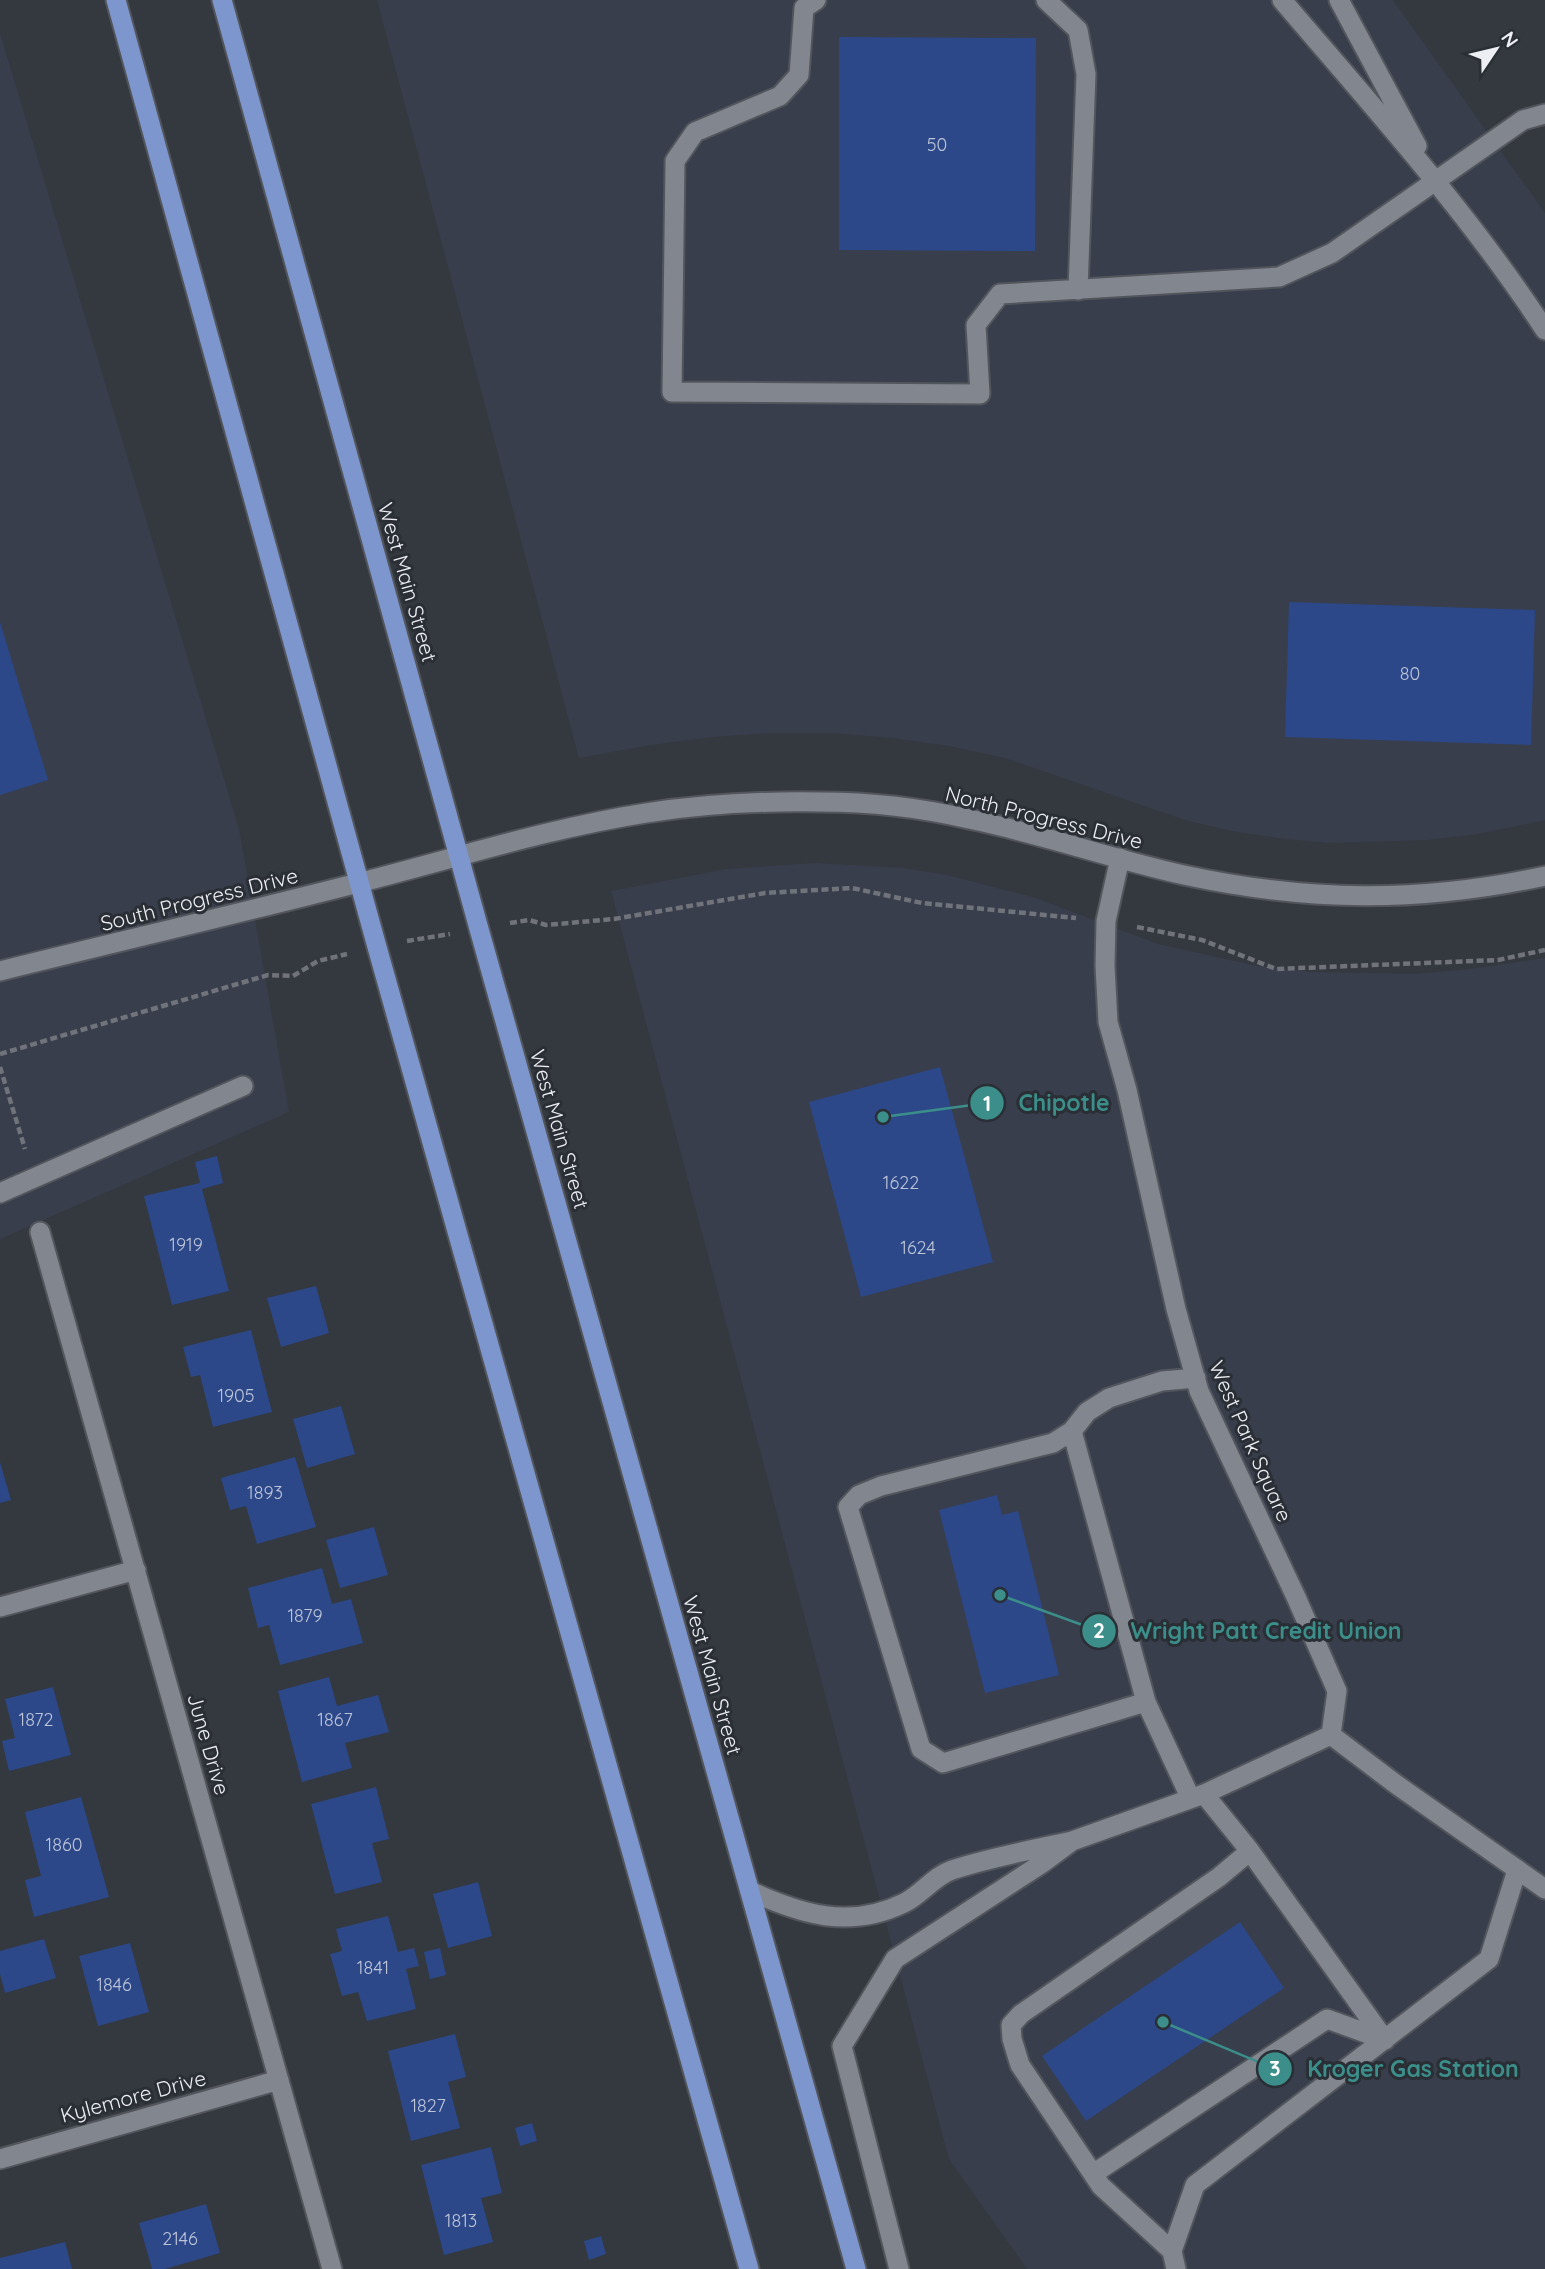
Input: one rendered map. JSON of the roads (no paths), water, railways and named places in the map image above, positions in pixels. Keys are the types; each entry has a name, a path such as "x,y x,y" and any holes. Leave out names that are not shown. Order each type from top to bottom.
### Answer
{"main road":[{"path":"116,0 377,947 749,2269"},
{"name":"West Main Street","path":"222,0 856,2269"}],"street":[{"path":"816,0 804,8 799,75 780,96 695,132 675,161 672,392 980,394 976,325 1000,294 1279,277 1332,253 1523,120 1545,114"},
{"path":"1046,0 1078,30 1086,74 1078,290"},
{"path":"1282,0 1435,181 1508,274 1545,330"},
{"path":"1339,0 1435,181"},
{"name":"North Progress Drive","path":"410,870 460,855 647,813 743,803 824,802 888,806 967,818 1181,874 1265,891 1370,898 1423,896 1476,890 1545,877"},
{"name":"West Park Square","path":"1120,858 1106,921 1108,1022 1127,1090 1176,1309 1199,1391 1337,1691 1331,1735"},
{"name":"South Progress Drive","path":"0,971 410,870"},
{"path":"0,1193 243,1086"},
{"name":"June Drive","path":"40,1232 332,2269"},
{"path":"1146,1702 943,1763 921,1749 848,1507 859,1495 881,1486 1053,1443 1072,1431 1087,1412 1109,1398 1162,1381 1196,1378"},
{"path":"1072,1431 1146,1702 1197,1795 1250,1851 1385,2040"},
{"path":"0,1607 136,1570"},
{"path":"750,1891 787,1908 821,1915 861,1918 905,1903 949,1871 1072,1841 1197,1795 1331,1735 1545,1889"},
{"path":"899,2269 842,2046 895,1959 1072,1841"},
{"path":"1250,1851 1219,1877 1021,2014 1011,2025 1020,2065 1101,2186 1174,2260 1195,2185 1489,1959 1517,1870"},
{"path":"1093,2174 1327,2019 1385,2040"},
{"name":"Kylemore Drive","path":"0,2159 59,2140 279,2080"}],"place":[{"name":"Chipotle","path":"883,1117"},
{"name":"Wright Patt Credit Union","path":"1000,1595"},
{"name":"Kroger Gas Station","path":"1163,2022"}]}
